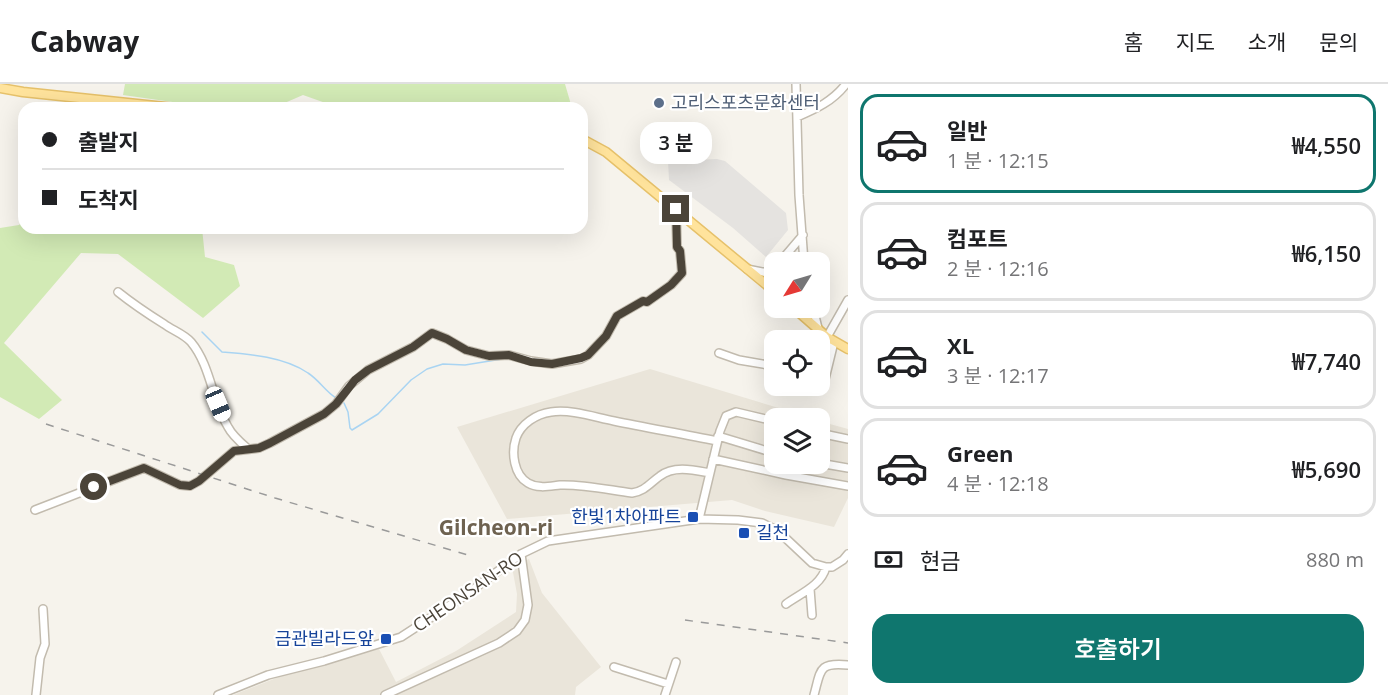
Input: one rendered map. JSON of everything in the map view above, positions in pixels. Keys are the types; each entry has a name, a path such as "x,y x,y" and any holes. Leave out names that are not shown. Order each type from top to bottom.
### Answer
{"main road":[{"path":"0,88 118,102"},
{"path":"588,142 606,152 764,283"},
{"path":"806,318 831,340 848,349"}],"street":[{"path":"796,84 799,195 804,252"},
{"path":"797,117 838,95 846,84"},
{"path":"35,510 144,468 180,485 190,486 234,451 259,448 324,414 336,404 355,380 368,370 413,347 432,333 466,350 489,356 509,355 531,362 552,364 588,355 606,336 617,316 643,301 647,302 671,285 682,273 680,251 677,247 676,209"},
{"path":"790,252 803,235"},
{"path":"745,268 764,272"},
{"path":"118,292 190,340 200,356 228,428 247,448"},
{"path":"830,351 831,340 848,300"},
{"path":"816,318 818,328"},
{"path":"719,353 739,360 764,364"},
{"path":"710,473 692,469 663,473 641,492 632,493 564,485 538,487 522,478 513,453 521,428 541,415 551,412 580,414 718,439 764,450"},
{"path":"699,519 718,439 726,416 736,412 764,419"},
{"path":"830,435 848,439"},
{"path":"713,459 786,476 848,486"},
{"path":"830,465 848,468"},
{"name":"CHEONSAN-RO","path":"218,695 268,675 346,655 401,637 464,596 521,554 548,541 699,519 762,523 778,531 812,563 826,567"},
{"path":"385,695 499,643 517,631 525,620 528,605 521,554"},
{"path":"786,604 810,590 824,575 826,567 832,567 848,554"},
{"path":"810,590 812,615"},
{"path":"36,695 40,658 45,644 43,609"},
{"path":"666,695 676,662"},
{"path":"814,695 821,671 826,666 833,663 848,665"},
{"path":"614,667 668,684"}],"shaded area":[{"path":"717,159 725,161 786,213 788,230 770,252 764,252 764,255 733,228 669,180 668,161"},
{"path":"650,369 779,408 764,408 764,474 830,474 830,424 848,429 848,498 834,527 765,511 732,500 507,519 457,427"},
{"path":"529,559 542,593 601,667 576,687 575,695 233,695 284,675 379,649 396,682 456,651 516,612 517,594 512,567"}],"green space":[{"path":"125,84 565,84 570,102 323,102 303,95 287,102 173,102 123,95"},
{"path":"18,225 18,234 203,234 205,257 234,265 240,286 203,318 118,254 81,253 4,343 62,400 39,419 0,397 0,228"}],"waterway":[{"path":"202,332 222,352 267,357 289,363 312,376 336,398"},
{"path":"591,356 609,338"},
{"path":"344,403 352,430 378,414 411,380 427,369 443,364 465,365 502,359"}],"railway":[{"path":"46,424 275,498 468,555"},
{"path":"685,620 848,643"}],"place":[{"name":"고리스포츠문화센터","path":"659,103"},
{"name":"한빛1차아파트","path":"693,517"},
{"name":"길천","path":"744,533"},
{"name":"금관빌라드앞","path":"386,639"}],"district":[{"name":"Gilcheon-ri","path":"496,528"}],"route":[{"path":"94,487 144,468 180,485 190,486 234,451 259,448 324,414 342,398 348,386 368,370 413,347 432,333 466,350 489,356 509,355 531,362 552,364 588,355 606,336 617,316 643,301 647,302 671,285 682,273 680,251 677,247 676,209"}]}
